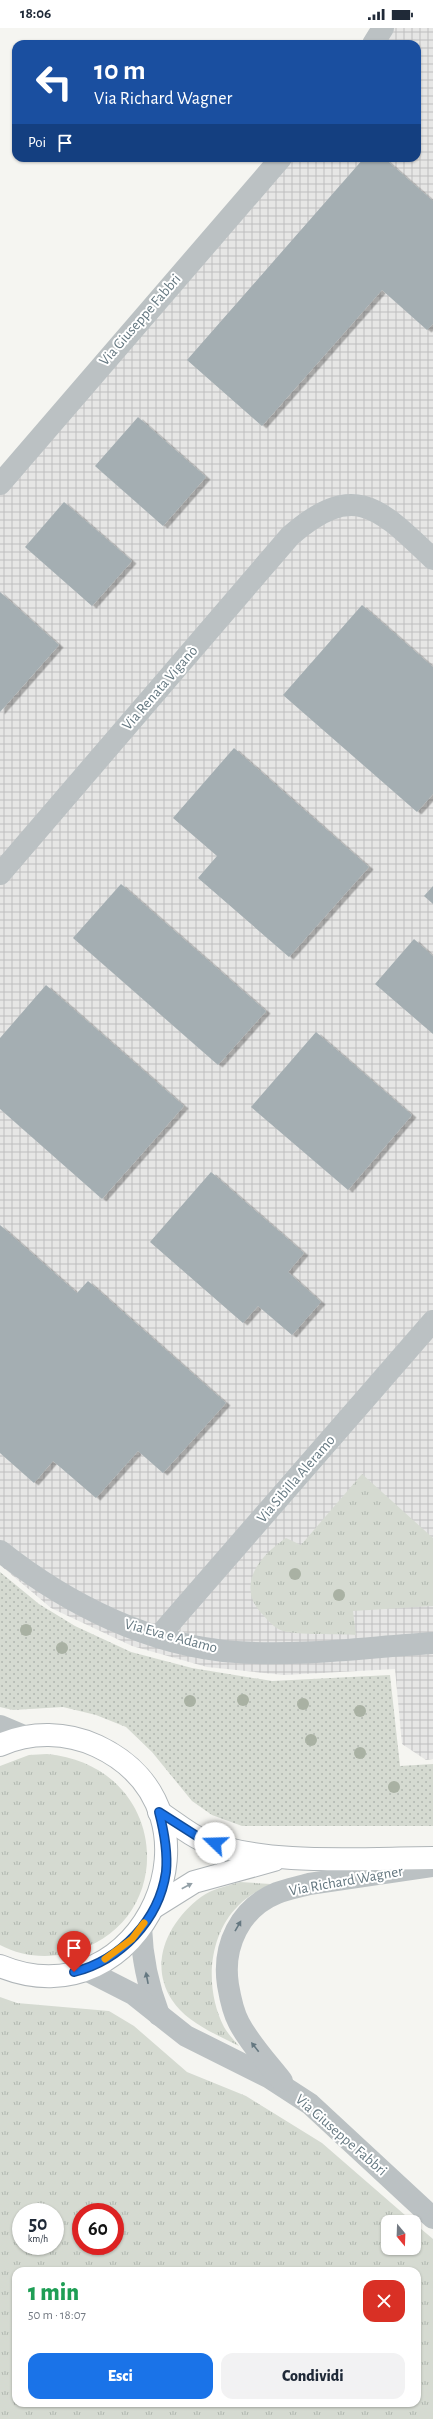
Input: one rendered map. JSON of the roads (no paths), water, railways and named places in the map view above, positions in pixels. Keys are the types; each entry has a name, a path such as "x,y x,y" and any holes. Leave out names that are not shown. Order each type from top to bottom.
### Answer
{"main road":[{"name":"Via Richard Wagner","path":"0,1745 26,1737 47,1735 68,1737 104,1750 131,1769 145,1787 159,1812 165,1838 166,1872 160,1894 141,1928 114,1955 84,1969 65,1974 43,1975 22,1973 0,1966"},
{"name":"Via Richard Wagner","path":"159,1812 203,1840 238,1850 284,1858 433,1858"},
{"name":"Via Richard Wagner","path":"154,1907 194,1882 234,1870 284,1858"}],"street":[{"path":"376,40 383,28"},
{"name":"Via Giuseppe Fabbri","path":"0,484 278,162"},
{"name":"Via Renata Viganò","path":"0,874 290,536 312,518 341,504 358,505 380,513 433,559"},
{"name":"Via Sibilla Aleramo","path":"159,1636 433,1321"},
{"name":"Via Eva e Adamo","path":"0,1551 56,1591 82,1606 119,1622 159,1636 216,1650 252,1653 433,1643"},
{"path":"0,1726 26,1737"},
{"name":"Via Richard Wagner","path":"288,2089 247,2036 238,2021 230,1995 226,1965 228,1949 241,1921 262,1902 276,1893 297,1887 433,1866"},
{"path":"141,1928 148,1982 159,2015"},
{"name":"Via Giuseppe Fabbri","path":"84,1969 133,1994 186,2036 270,2078 288,2089 324,2116 433,2218"}]}
